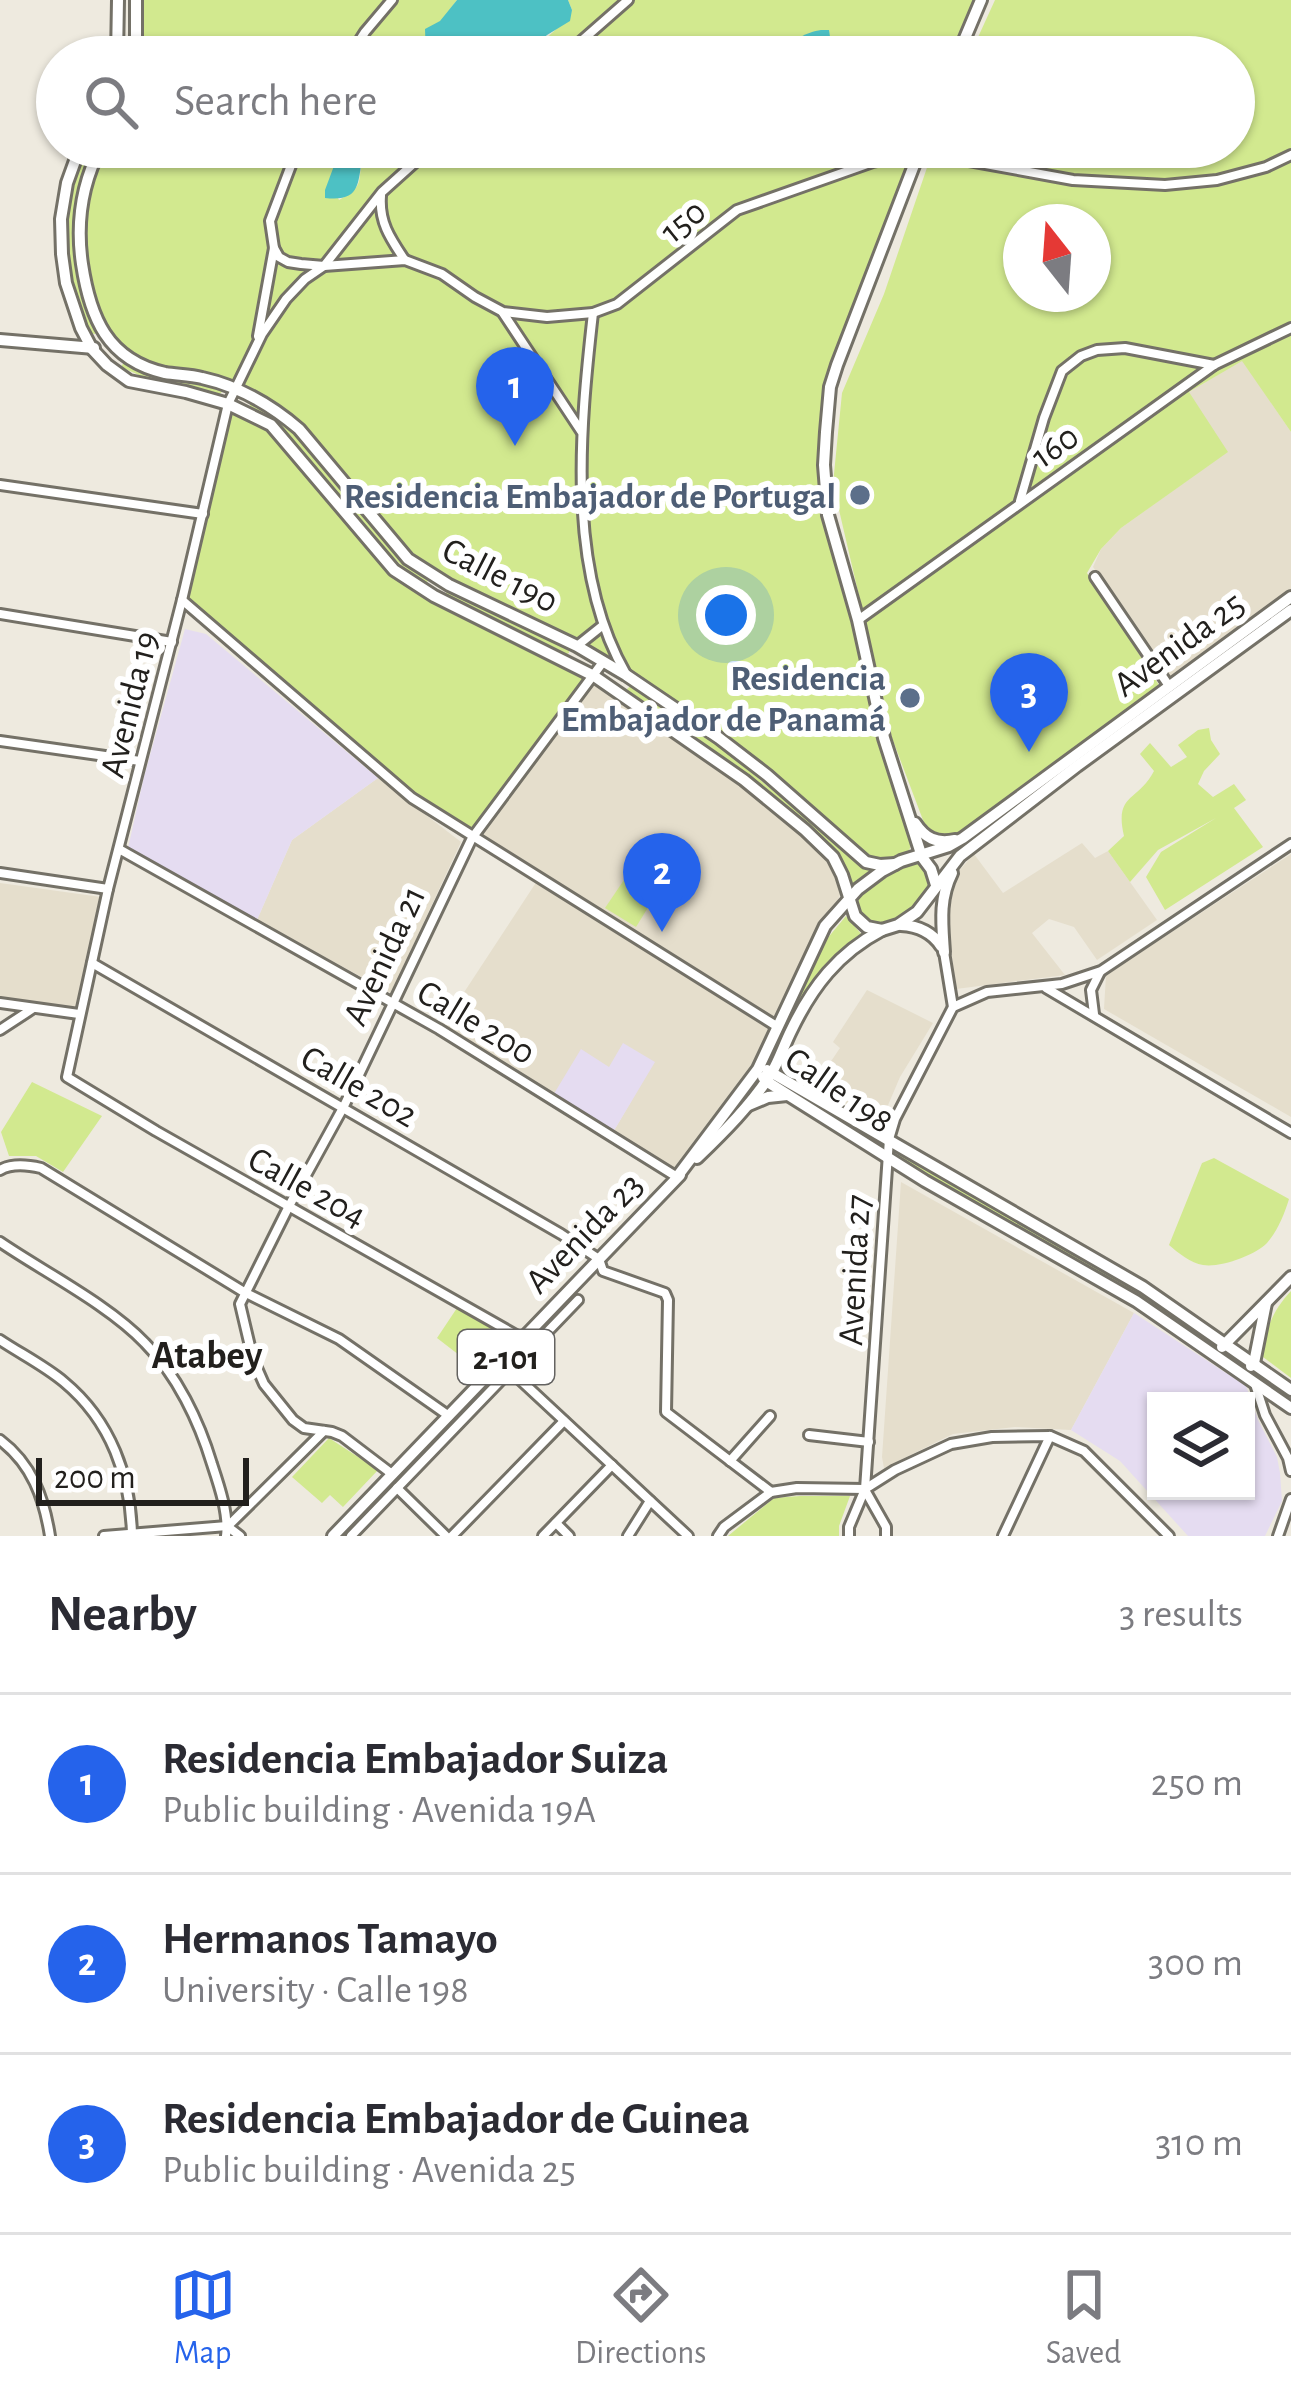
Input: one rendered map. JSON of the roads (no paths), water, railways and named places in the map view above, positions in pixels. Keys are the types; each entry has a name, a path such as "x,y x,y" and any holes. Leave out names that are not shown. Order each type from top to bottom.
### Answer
{"main road":[{"path":"117,36 118,0"},
{"path":"136,0 136,36"},
{"path":"966,36 979,0"},
{"path":"73,168 61,219 62,254 72,306 92,349"},
{"path":"0,340 92,349 107,341 88,294 80,252 80,215 91,168"},
{"path":"914,168 830,387 824,465 826,498 884,738 922,856 931,869 944,952"},
{"name":"Calle 190","path":"107,341 139,363 235,389 279,412 299,429 409,559 626,675 716,736 866,862 898,863"},
{"name":"Calle 190","path":"92,349 129,381 228,404 271,425 394,570 434,596 594,676 744,780 832,857 850,898"},
{"path":"434,596 442,580"},
{"name":"Avenida 25","path":"898,863 964,838 1291,597"},
{"name":"Avenida 25","path":"898,925 917,912 960,856 1090,756 1288,615"},
{"path":"568,663 578,646"},
{"path":"617,691 626,675"},
{"path":"910,815 933,840 964,838"},
{"path":"898,863 911,850 910,815"},
{"path":"944,952 944,894 960,856"},
{"name":"Avenida 23","path":"677,1177 758,1069 825,926 858,889 898,863"},
{"path":"825,926 842,891 842,875"},
{"path":"850,898 861,924 882,930"},
{"path":"898,925 922,929 944,952"},
{"name":"Avenida 23","path":"333,1536 506,1366 523,1339 746,1106 769,1076 806,1001 832,966 853,947 898,925"},
{"path":"782,1050 789,1081"},
{"name":"Calle 198","path":"758,1069 788,1095 887,1158 1136,1301 1291,1408"},
{"name":"Calle 198","path":"769,1076 789,1081 1143,1287 1291,1390"},
{"path":"746,1106 788,1095"},
{"path":"1216,1354 1291,1276"},
{"path":"1241,1372 1254,1363 1267,1300"}],"street":[{"path":"362,36 392,0"},
{"path":"587,36 628,0"},
{"name":"150","path":"1012,168 1072,180 1165,184 1217,179 1266,167 1291,155"},
{"path":"254,350 274,248 269,221 290,168"},
{"path":"254,350 286,299 324,266 382,192 409,168"},
{"name":"150","path":"274,248 288,262 324,266 404,260 442,274 502,312 547,317 593,314 617,304 737,210 851,168"},
{"path":"382,192 384,226 404,260"},
{"path":"502,312 581,431"},
{"path":"593,314 581,431 588,554 602,626 626,675"},
{"name":"160","path":"857,620 1214,364 1291,328"},
{"path":"1019,503 1062,371 1081,356 1125,348 1214,364"},
{"name":"Avenida 19","path":"67,1077 108,889 228,404 254,350"},
{"path":"0,485 203,514"},
{"path":"1095,577 1170,688"},
{"name":"Calle 198","path":"182,600 412,798 778,1027"},
{"path":"0,614 172,642"},
{"path":"578,646 602,626"},
{"name":"Avenida 21","path":"244,1292 344,1106 472,838 603,662"},
{"path":"0,741 140,761"},
{"path":"944,952 953,1007 990,992 1076,981 1101,970 1291,844"},
{"name":"Calle 200","path":"118,849 394,1003 677,1177"},
{"path":"0,873 108,889"},
{"name":"Calle 202","path":"92,963 561,1234 598,1259 603,1271 665,1293 666,1412 730,1461"},
{"path":"1095,1017 1091,990 1101,970"},
{"path":"1045,987 1291,1133"},
{"path":"0,1003 79,1014"},
{"name":"Avenida 27","path":"849,1536 865,1489 889,1139 953,1007"},
{"path":"0,1030 34,1008"},
{"name":"Calle 204","path":"67,1077 523,1339"},
{"path":"0,1170 26,1165 41,1168 244,1292 339,1339 449,1417"},
{"path":"0,1242 145,1342 203,1436 226,1533"},
{"path":"244,1292 240,1312 253,1359 292,1420 304,1428 342,1436 392,1474"},
{"path":"351,1536 506,1366 578,1300"},
{"path":"0,1340 65,1383 103,1426 122,1462 132,1535"},
{"path":"1254,1363 1265,1415 1291,1471"},
{"path":"506,1366 688,1536"},
{"path":"770,1416 730,1461 771,1492"},
{"path":"397,1488 449,1536 564,1420"},
{"path":"226,1533 325,1431"},
{"path":"809,1435 869,1442"},
{"path":"718,1536 771,1492 865,1489 951,1444 992,1436 1050,1436 1084,1451 1169,1536"},
{"path":"1004,1536 1050,1436"},
{"path":"0,1440 20,1455 35,1483 45,1503 50,1536"},
{"path":"543,1536 612,1465"},
{"path":"865,1489 886,1527 886,1536"},
{"path":"1278,1536 1291,1499"},
{"path":"628,1536 650,1501"},
{"path":"556,1523 569,1536"},
{"path":"104,1536 214,1527 240,1536"}],"water":[{"path":"457,0 568,0 572,10 570,21 546,36 425,36 425,29 440,21"},
{"path":"829,30 830,36 804,36"},
{"path":"333,168 360,168 351,194 325,198"}],"place":[{"name":"Residencia Embajador Suiza","path":"515,446"},
{"name":"Residencia Embajador de Portugal","path":"860,495"},
{"name":"Residencia Embajador de Panamá","path":"910,698"},
{"name":"Residencia Embajador de Guinea","path":"1029,752"},
{"name":"Hermanos Tamayo","path":"662,932"}],"district":[{"name":"Atabey","path":"207,1354"}]}
